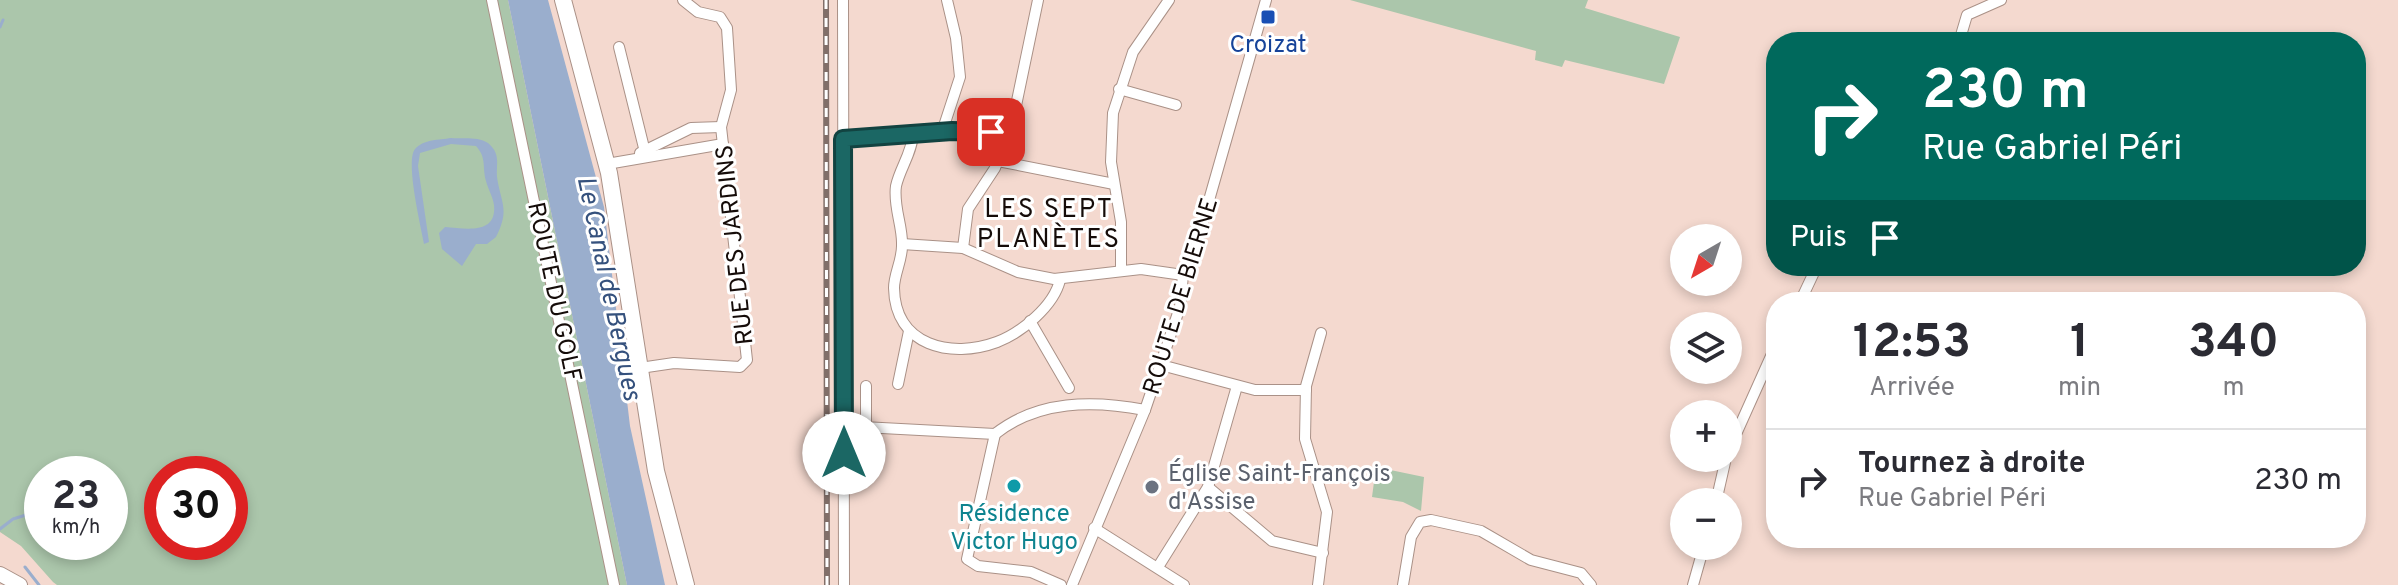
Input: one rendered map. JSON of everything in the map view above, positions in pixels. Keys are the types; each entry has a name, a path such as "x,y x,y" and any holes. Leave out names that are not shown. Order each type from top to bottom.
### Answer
{"main road":[{"path":"563,0 607,164 658,480 686,585"},
{"path":"0,574 20,585"}],"street":[{"name":"ROUTE DU GOLF","path":"492,0 614,585"},
{"name":"RUE DES JARDINS","path":"640,368 684,363 740,367 746,361 721,127 731,90 727,24 720,17 700,13 683,0"},
{"path":"843,0 844,585"},
{"path":"942,132 960,77 956,38 947,0"},
{"path":"963,248 968,209 998,161 1007,138 1038,0"},
{"path":"1121,270 1121,222 1114,184 1111,129 1119,89 1140,38 1169,0"},
{"name":"ROUTE DE BIERNE","path":"1072,585 1161,365 1180,307 1183,275 1203,223 1266,0"},
{"path":"1962,32 1969,13 2001,0"},
{"path":"619,47 642,154"},
{"path":"1119,89 1176,105"},
{"path":"642,154 691,128 721,127"},
{"path":"843,139 986,131 1007,138"},
{"path":"913,134 896,193 902,244 895,293 900,317 909,331 939,348 962,351 1000,341 1030,321 1053,297 1060,280"},
{"path":"607,164 642,154 723,144"},
{"path":"998,161 1114,184"},
{"path":"902,244 963,248 1023,274 1060,280 1121,270 1183,275"},
{"path":"1030,321 1069,388"},
{"path":"898,384 909,331"},
{"path":"1318,585 1327,512 1305,446 1306,390 1321,333"},
{"path":"1161,365 1265,391 1306,390"},
{"path":"1742,421 1766,367"},
{"path":"866,386 866,472"},
{"path":"1158,567 1208,487 1237,386"},
{"path":"844,426 995,434 1013,422 1062,404 1145,410"},
{"path":"995,434 966,557 978,566 1027,571 1061,585"},
{"path":"1208,487 1272,541 1323,553"},
{"path":"1403,585 1411,537 1420,522 1431,520 1485,532 1531,560 1581,573 1591,585"},
{"path":"1094,528 1184,585"},
{"path":"1693,585 1700,560"}],"green space":[{"path":"0,0 508,0 627,585 57,585 33,560 128,560 128,456 24,456 24,549 0,532"},
{"path":"1350,0 1588,0 1585,8 1680,37 1664,84 1565,60 1562,67 1535,60 1536,51"},
{"path":"1376,467 1424,477 1421,511 1403,502 1372,497"}],"water":[{"name":"Le Canal de Bergues","path":"508,0 548,0 604,207 630,426 665,585 627,585"},
{"path":"451,138 480,139 492,147 496,155 503,207 503,220 496,237 487,244 476,244 462,266 442,249 439,233 445,227 470,229 485,226 494,215 479,150 476,146 451,144 420,153 418,166 429,242 424,244 413,180 412,156 415,149 427,142"}],"waterway":[{"path":"0,27 3,20"},
{"path":"0,529 24,516"},
{"path":"25,567 39,585"}],"railway":[{"path":"826,0 827,585"}],"place":[{"name":"Croizat","path":"1268,17"},
{"name":"Résidence Victor Hugo","path":"1014,486"},
{"name":"Église Saint-François d'Assise","path":"1152,487"}],"district":[{"name":"LES SEPT PLANÈTES","path":"1049,223"}],"route":[{"path":"844,453 843,139 952,131 991,132"}]}
